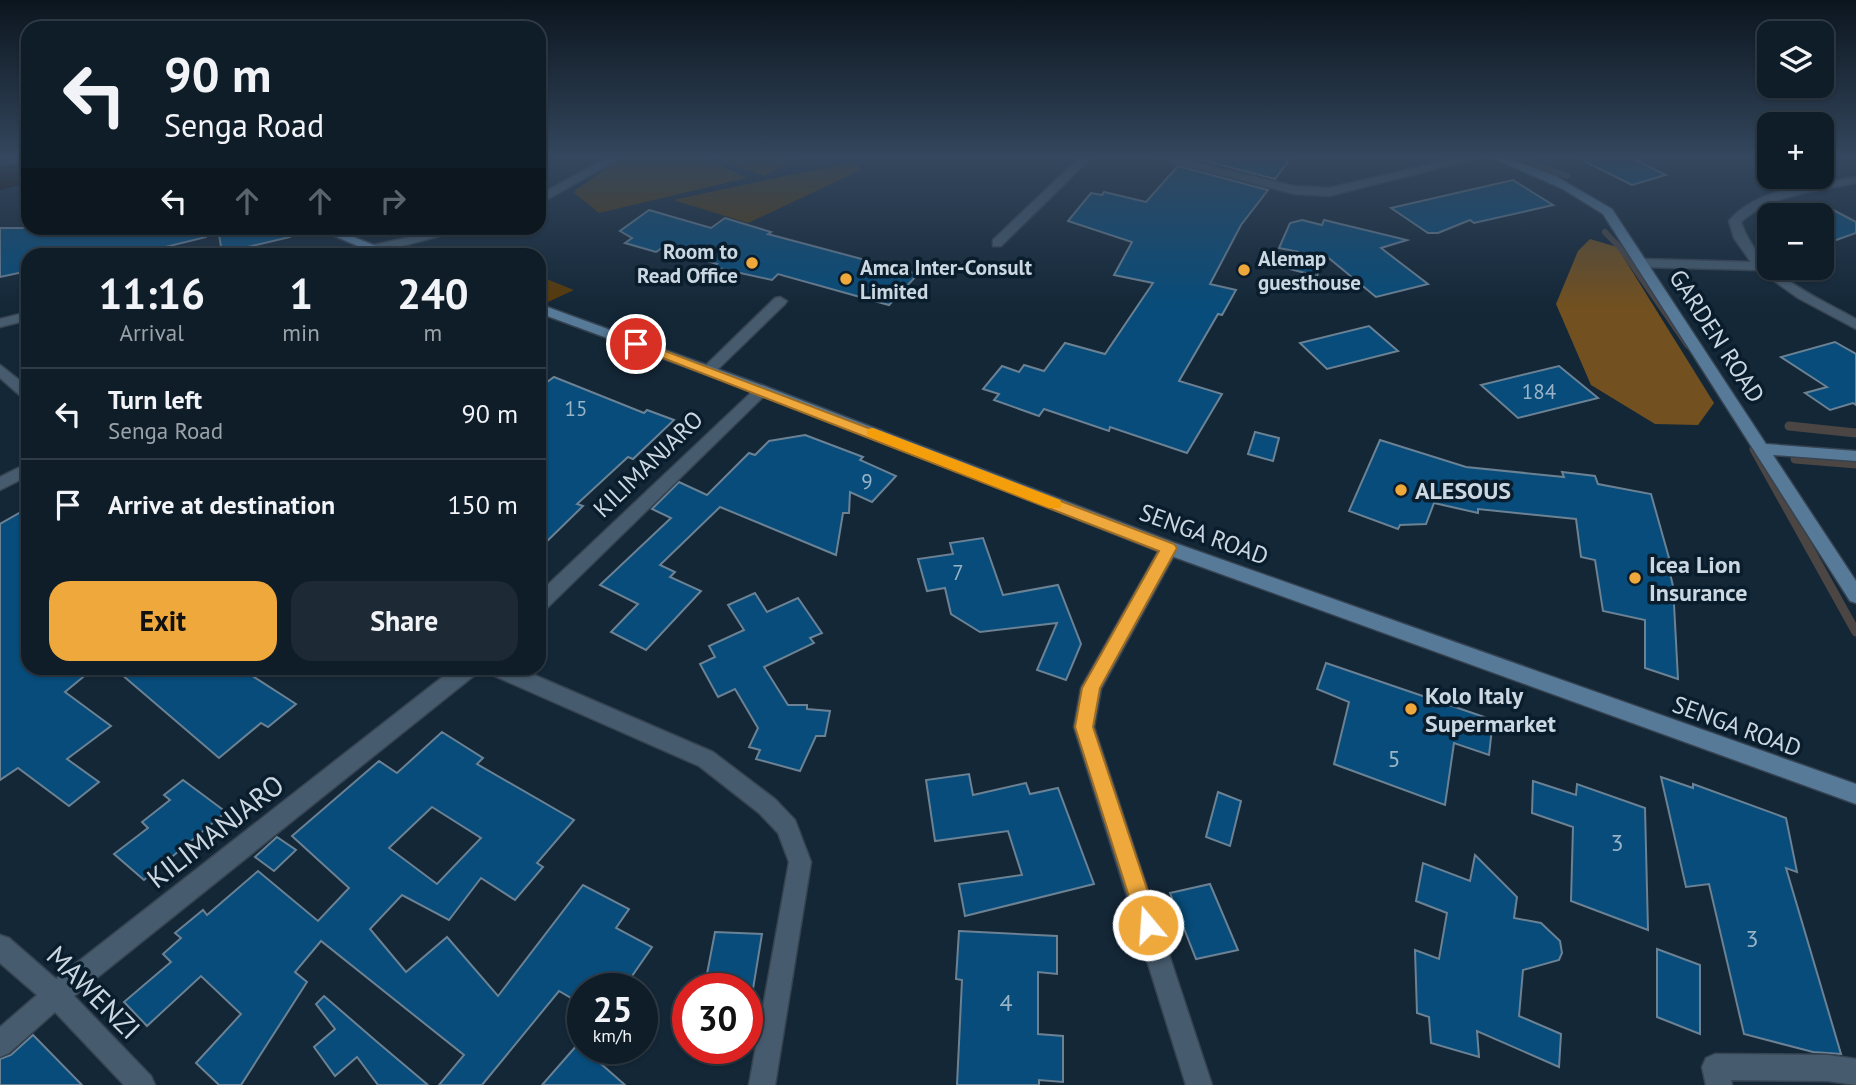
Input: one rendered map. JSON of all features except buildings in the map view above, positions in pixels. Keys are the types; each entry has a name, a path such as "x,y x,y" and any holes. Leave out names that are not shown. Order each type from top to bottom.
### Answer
{"street":[{"path":"997,243 1035,207"},
{"name":"GARDEN ROAD","path":"1602,207 1642,263 1856,596"},
{"path":"1752,207 1744,210 1735,221 1737,236 1757,262"},
{"path":"340,235 373,248"},
{"path":"380,248 434,235"},
{"path":"1642,263 1757,266"},
{"path":"1783,280 1856,325"},
{"path":"709,370 780,301"},
{"name":"SENGA ROAD","path":"546,311 762,390 1169,548 1856,794"},
{"path":"0,337 14,320"},
{"path":"0,370 21,389"},
{"name":"KILIMANJARO","path":"546,597 762,390"},
{"path":"1763,449 1856,456"},
{"path":"0,484 21,473"},
{"path":"1169,548 1091,688 1084,727 1199,1085"},
{"name":"KILIMANJARO","path":"0,1044 56,995 460,675"},
{"path":"513,675 706,759 767,806 787,827 800,862 762,1085"},
{"name":"MAWENZI","path":"0,947 56,995 142,1085"},
{"path":"1719,1085 1715,1067 1828,1068 1856,1072"}],"shaded area":[{"path":"591,207 626,207 599,213"},
{"path":"695,207 783,207 748,223"},
{"path":"1590,239 1617,247 1714,403 1698,425 1655,424 1591,385 1556,304 1578,251"},
{"path":"546,279 574,290 548,302"}],"waterway":[{"path":"1605,232 1622,250 1688,346"},
{"path":"1789,426 1856,433"},
{"path":"1754,449 1856,632"},
{"path":"1795,459 1856,464"}],"slow traffic":[{"path":"873,433 1055,504"}],"place":[{"name":"Room to Read Office","path":"752,263"},
{"name":"Alemap guesthouse","path":"1244,270"},
{"name":"Amca Inter-Consult Limited","path":"846,279"},
{"name":"ALESOUS","path":"1401,490"},
{"name":"Icea Lion Insurance","path":"1635,578"},
{"name":"Kolo Italy Supermarket","path":"1411,709"}],"route":[{"path":"636,344 1169,548 1127,618 1091,688 1084,727 1148,925"}]}
